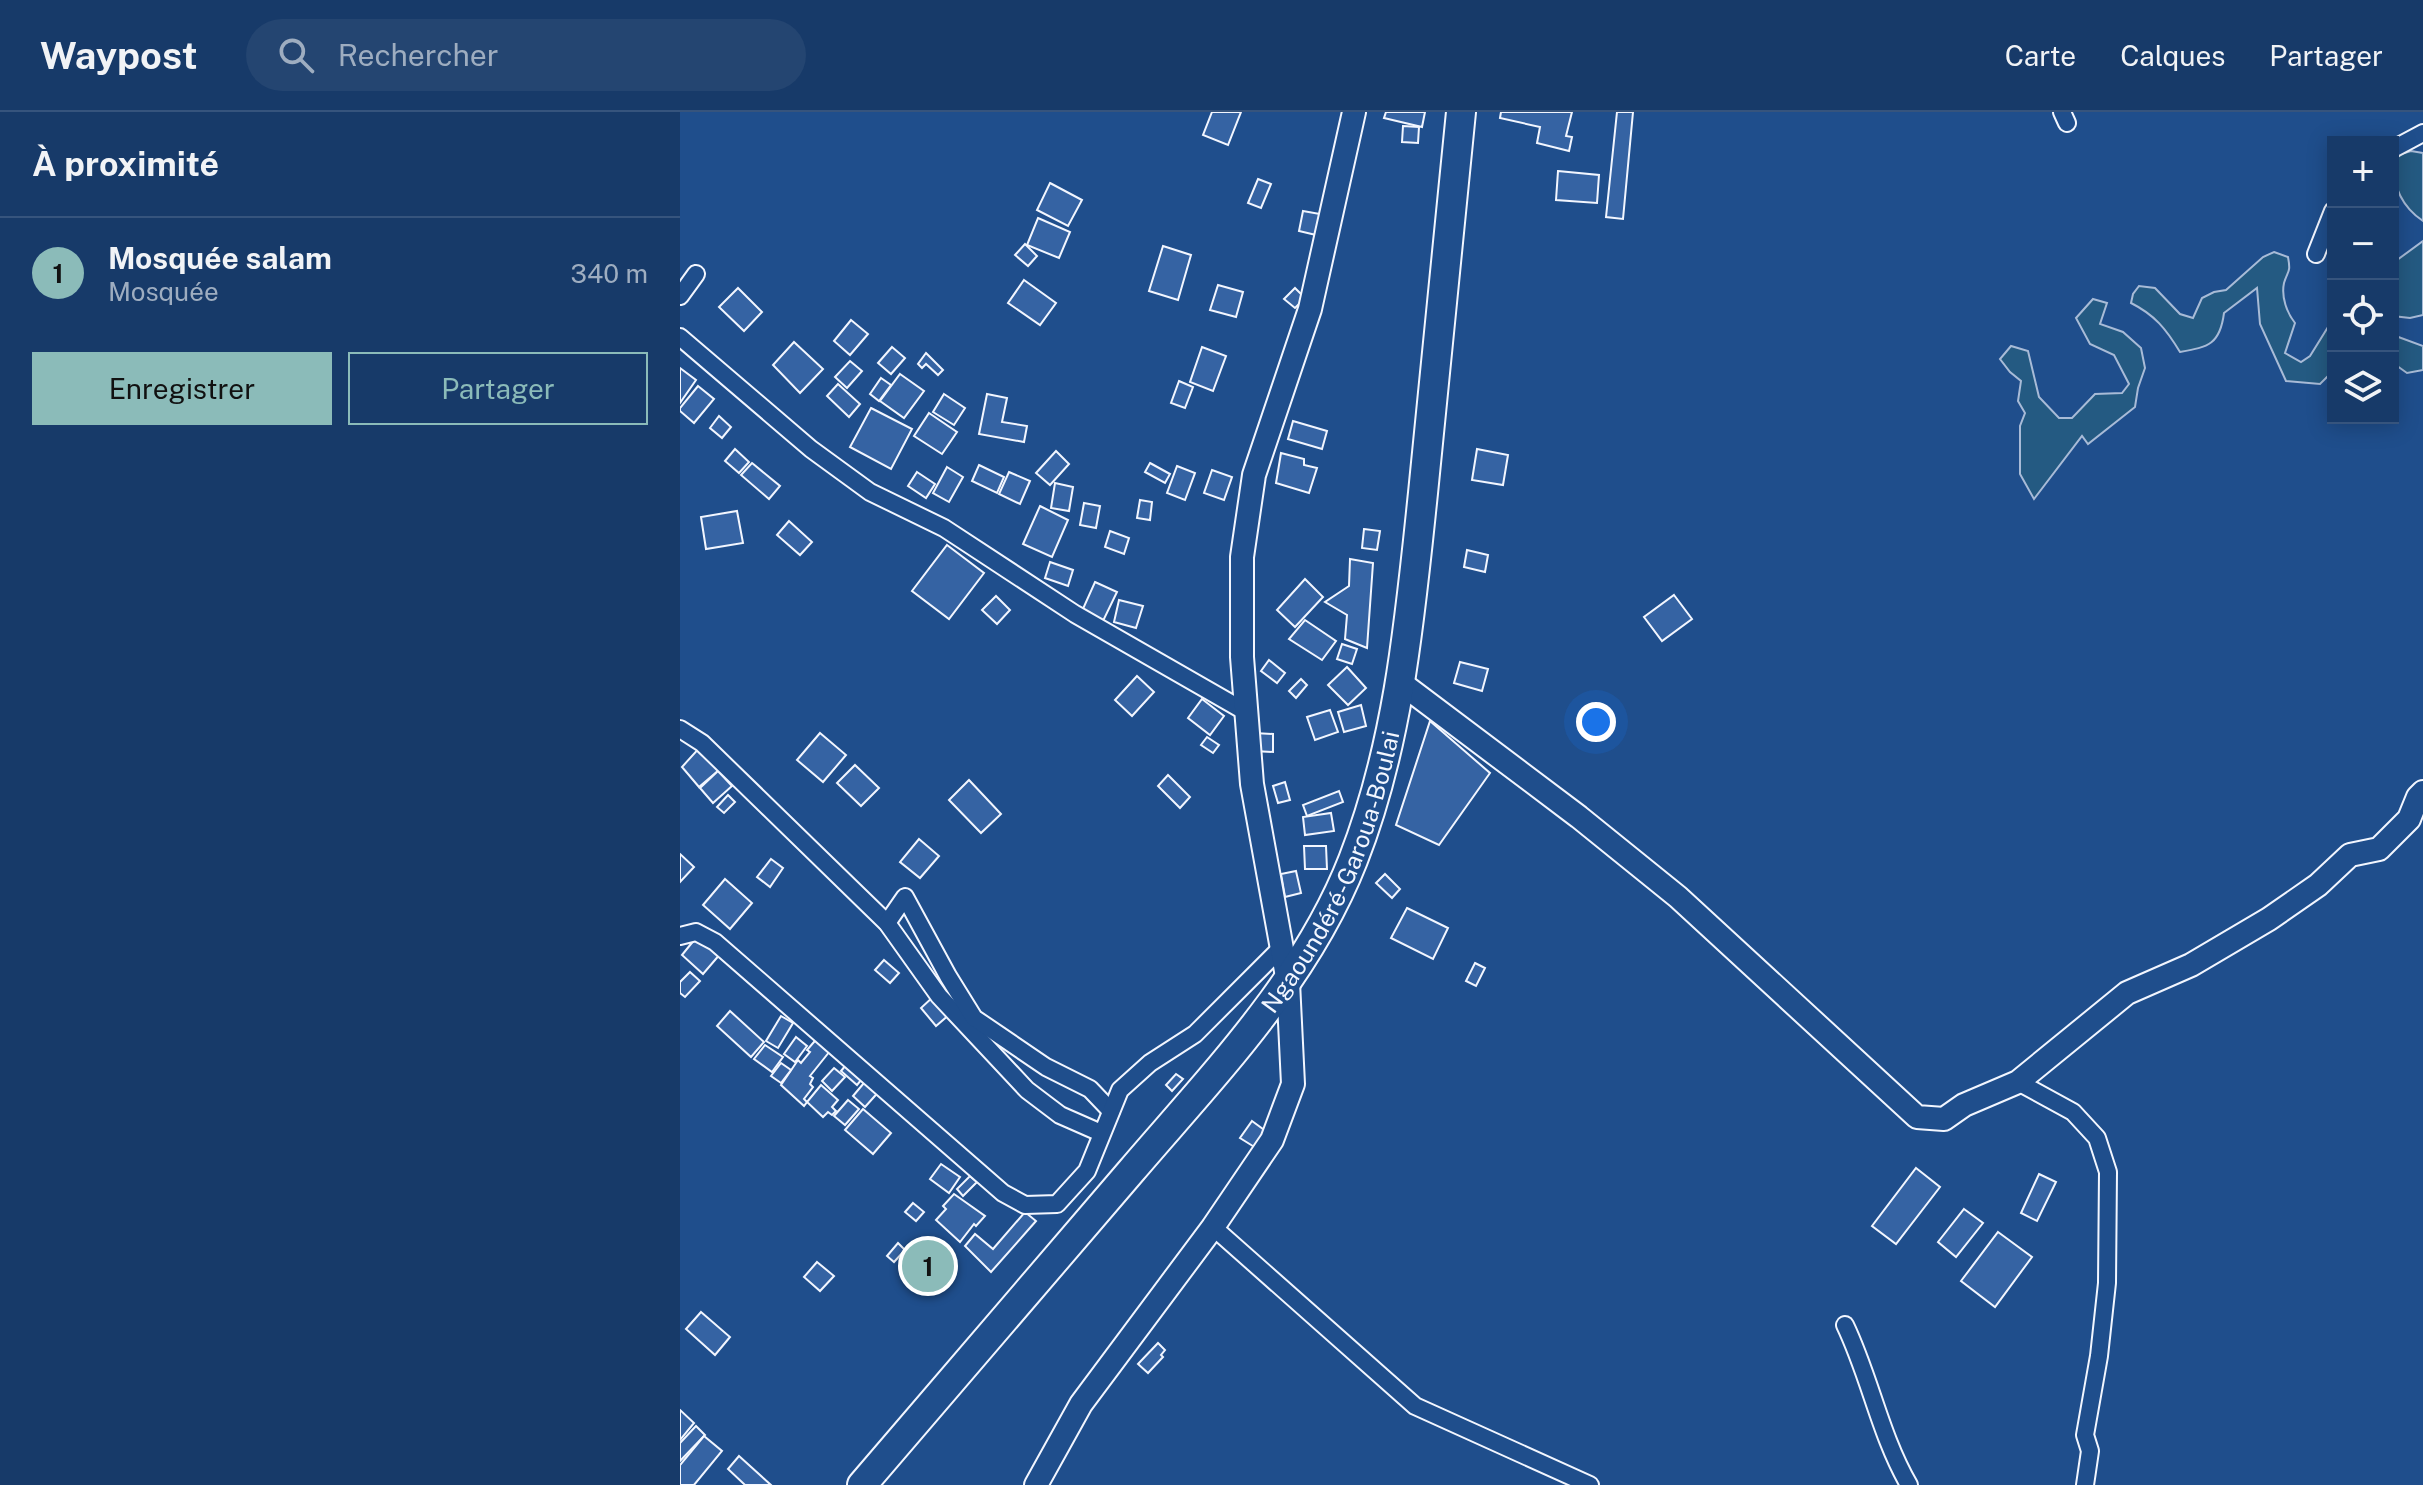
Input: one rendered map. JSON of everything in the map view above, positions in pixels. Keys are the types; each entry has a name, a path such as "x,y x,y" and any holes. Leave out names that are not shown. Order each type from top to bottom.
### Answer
{"highway":[{"name":"Ngaoundéré-Garoua-Boulai","path":"862,1485 1192,1100 1288,982 1326,918 1353,861 1381,775 1401,683 1420,526 1461,112"}],"street":[{"path":"1036,1485 1081,1404 1213,1227 1272,1140 1293,1084 1288,982 1252,784 1242,657 1242,557 1254,475 1310,309 1354,112"},
{"path":"2399,146 2423,133"},
{"path":"2316,254 2327,226"},
{"path":"680,296 696,274"},
{"path":"680,337 811,449 870,492 944,528 1075,614 1246,712"},
{"path":"1401,683 1579,817 1678,897 1917,1117 1944,1119 1964,1105 2018,1082 2127,993 2191,965 2269,919 2318,885 2350,855 2379,849 2416,821 2418,797 2423,792"},
{"path":"680,729 702,743 887,923 939,996 1027,1090 1060,1115 1101,1133"},
{"path":"887,923 905,897 974,1018 1046,1067 1090,1089 1111,1111"},
{"path":"680,936 696,932 715,942 1003,1193 1025,1205 1057,1204 1087,1171 1120,1090 1150,1063 1195,1034 1282,947"},
{"path":"2018,1082 2073,1112 2097,1138 2108,1172 2107,1283 2099,1356 2085,1435 2090,1451 2085,1485"},
{"path":"1213,1227 1415,1406 1590,1485"},
{"path":"1845,1325 1859,1354 1892,1451 1909,1485"}],"shaded area":[{"path":"2411,151 2423,153 2423,221 2400,196 2401,154"},
{"path":"2423,241 2423,315 2399,317 2399,259"},
{"path":"2274,252 2288,257 2289,269 2283,294 2287,310 2295,323 2285,353 2301,362 2310,356 2327,329 2327,377 2320,384 2286,381 2260,324 2257,288 2224,313 2216,338 2206,346 2180,352 2159,323 2131,303 2139,286 2155,288 2180,314 2193,318 2202,298 2226,290 2263,257"},
{"path":"2093,299 2107,303 2100,324 2123,332 2141,348 2145,368 2135,407 2088,444 2082,436 2034,499 2020,474 2020,426 2025,413 2018,401 2021,381 2000,359 2011,346 2028,351 2039,397 2059,418 2072,418 2095,394 2122,393 2129,384 2114,355 2090,344 2076,318"},
{"path":"2399,337 2423,346 2423,370 2407,373 2399,367"}],"building":[{"path":"1212,112 1241,112 1228,145 1203,135"},
{"path":"1386,112 1425,112 1422,127 1384,118"},
{"path":"1501,112 1572,112 1566,136 1572,137 1569,151 1537,143 1540,127 1500,118"},
{"path":"1617,112 1633,112 1623,219 1606,217"},
{"path":"1403,126 1419,127 1418,143 1402,142"},
{"path":"1558,171 1599,175 1597,203 1556,200"},
{"path":"1258,179 1271,184 1261,208 1248,203"},
{"path":"1050,183 1082,200 1068,226 1037,210"},
{"path":"1303,211 1320,214 1316,235 1299,231"},
{"path":"1038,218 1070,232 1059,258 1027,245"},
{"path":"1025,244 1037,256 1028,266 1015,255"},
{"path":"1163,246 1191,255 1178,300 1149,291"},
{"path":"1024,280 1056,303 1040,325 1008,303"},
{"path":"1218,285 1243,292 1236,317 1210,310"},
{"path":"738,288 762,312 744,331 719,307"},
{"path":"1295,288 1305,298 1295,308 1284,299"},
{"path":"851,320 868,334 850,355 834,341"},
{"path":"794,342 823,369 800,393 773,365"},
{"path":"892,347 905,358 891,374 878,363"},
{"path":"1202,347 1226,356 1213,391 1190,382"},
{"path":"926,353 943,370 938,375 926,364 922,368 918,364"},
{"path":"850,361 862,371 847,388 835,377"},
{"path":"680,368 696,380 680,403"},
{"path":"900,374 924,391 904,418 880,401"},
{"path":"881,378 891,385 879,401 870,394"},
{"path":"1179,381 1193,387 1185,408 1171,403"},
{"path":"838,384 860,404 849,417 827,396"},
{"path":"698,386 714,399 694,423 680,408"},
{"path":"944,394 965,408 954,425 933,412"},
{"path":"987,394 1007,398 1002,422 1027,426 1024,442 979,434"},
{"path":"871,408 912,429 891,469 850,447"},
{"path":"929,413 957,432 942,454 914,436"},
{"path":"719,416 731,427 722,438 710,428"},
{"path":"1293,421 1327,431 1322,449 1288,439"},
{"path":"735,449 749,462 739,473 725,461"},
{"path":"1477,449 1508,455 1503,485 1472,480"},
{"path":"1056,451 1069,464 1050,485 1036,473"},
{"path":"1281,453 1304,459 1304,465 1317,468 1309,493 1276,483"},
{"path":"752,463 780,486 769,499 741,475"},
{"path":"1150,463 1170,474 1165,483 1145,472"},
{"path":"979,465 1004,477 997,493 972,481"},
{"path":"1177,466 1195,473 1185,500 1167,493"},
{"path":"947,467 963,477 949,502 933,493"},
{"path":"1212,470 1232,477 1224,500 1204,493"},
{"path":"917,472 935,484 926,498 908,486"},
{"path":"1009,472 1030,481 1020,504 999,494"},
{"path":"1055,483 1073,487 1069,511 1051,508"},
{"path":"1140,500 1152,502 1150,520 1137,518"},
{"path":"1084,503 1100,506 1096,528 1080,525"},
{"path":"1040,506 1068,520 1052,557 1023,544"},
{"path":"737,511 743,543 706,549 701,517"},
{"path":"789,521 812,542 800,555 777,535"},
{"path":"1364,529 1380,531 1377,550 1362,548"},
{"path":"1110,531 1129,538 1124,554 1105,547"},
{"path":"947,545 984,573 949,619 912,591"},
{"path":"1467,550 1488,555 1485,572 1464,567"},
{"path":"1350,559 1373,563 1367,648 1345,639 1347,615 1325,602 1349,586"},
{"path":"1050,562 1073,570 1068,586 1045,578"},
{"path":"1305,579 1323,597 1295,627 1277,610"},
{"path":"1095,582 1117,592 1103,621 1082,611"},
{"path":"1674,595 1692,619 1662,641 1644,617"},
{"path":"996,596 1010,610 997,624 982,610"},
{"path":"1119,600 1143,606 1136,628 1114,622"},
{"path":"1305,620 1336,641 1322,660 1289,639"},
{"path":"1342,644 1357,649 1352,664 1337,659"},
{"path":"1269,660 1285,673 1277,683 1261,671"},
{"path":"1460,662 1488,669 1482,691 1454,683"},
{"path":"1347,667 1366,688 1348,705 1328,685"},
{"path":"1137,676 1154,692 1132,716 1115,700"},
{"path":"1301,679 1307,685 1296,698 1289,691"},
{"path":"1202,699 1224,716 1210,735 1188,718"},
{"path":"1361,705 1366,726 1344,732 1338,712"},
{"path":"1330,710 1338,732 1315,740 1307,717"},
{"path":"1430,721 1490,773 1439,845 1396,825"},
{"path":"820,733 846,755 823,782 797,760"},
{"path":"1254,733 1273,734 1273,752 1254,751"},
{"path":"1207,737 1219,745 1213,753 1201,745"},
{"path":"701,746 719,770 699,787 682,767"},
{"path":"855,765 879,788 861,806 837,783"},
{"path":"718,771 732,786 713,803 700,788"},
{"path":"1168,775 1190,797 1180,808 1158,786"},
{"path":"969,780 1001,814 981,833 949,800"},
{"path":"1285,782 1290,800 1278,803 1273,786"},
{"path":"1339,791 1343,802 1307,816 1303,805"},
{"path":"728,795 735,802 724,813 717,807"},
{"path":"1331,813 1334,831 1305,835 1303,817"},
{"path":"919,839 939,856 920,878 900,862"},
{"path":"1304,846 1326,846 1327,869 1305,869"},
{"path":"680,854 694,867 680,882"},
{"path":"771,859 783,868 770,887 757,877"},
{"path":"1296,871 1301,893 1285,897 1281,874"},
{"path":"1385,874 1400,889 1392,898 1376,883"},
{"path":"725,879 752,903 730,929 703,905"},
{"path":"1407,908 1448,928 1433,959 1391,938"},
{"path":"699,934 721,953 703,974 682,955"},
{"path":"884,960 899,973 890,983 875,970"},
{"path":"1475,963 1485,968 1476,986 1466,981"},
{"path":"690,972 700,981 685,997 680,993 680,982"},
{"path":"934,996 950,1014 936,1026 921,1008"},
{"path":"730,1011 764,1042 751,1057 717,1026"},
{"path":"781,1016 793,1023 778,1048 766,1041"},
{"path":"820,1035 834,1046 810,1076 813,1087 804,1099 807,1102 804,1106 781,1085 798,1060 801,1063 810,1052 807,1050"},
{"path":"796,1037 807,1046 795,1062 784,1054"},
{"path":"765,1045 783,1057 772,1072 754,1059"},
{"path":"850,1060 866,1074 857,1085 841,1071"},
{"path":"781,1063 791,1070 781,1083 771,1076"},
{"path":"834,1068 845,1077 832,1091 822,1081"},
{"path":"1176,1074 1183,1079 1172,1091 1166,1085"},
{"path":"869,1077 882,1088 865,1107 853,1096"},
{"path":"821,1085 838,1100 832,1107 836,1111 832,1115 828,1112 823,1117 807,1102"},
{"path":"848,1100 859,1109 845,1125 834,1116"},
{"path":"863,1109 891,1133 873,1154 845,1130"},
{"path":"1252,1121 1267,1132 1256,1148 1240,1138"},
{"path":"941,1164 960,1177 949,1193 930,1179"},
{"path":"1916,1168 1940,1187 1896,1244 1872,1226"},
{"path":"2039,1174 2056,1182 2037,1221 2021,1213"},
{"path":"970,1176 977,1182 963,1196 957,1189"},
{"path":"954,1194 985,1216 960,1242 936,1220"},
{"path":"913,1203 924,1212 916,1221 905,1212"},
{"path":"1964,1209 1983,1223 1956,1257 1938,1242"},
{"path":"1025,1212 1036,1221 991,1272 965,1246 975,1234 993,1249"},
{"path":"1998,1232 2032,1257 1995,1307 1961,1281"},
{"path":"933,1242 947,1247 952,1261 947,1275 933,1280 919,1275 914,1261 919,1247"},
{"path":"898,1243 905,1250 894,1262 887,1256"},
{"path":"817,1262 834,1276 820,1291 804,1277"},
{"path":"701,1312 730,1337 715,1355 686,1329"},
{"path":"1158,1343 1165,1350 1161,1355 1163,1357 1148,1373 1138,1364"},
{"path":"680,1410 694,1423 680,1440"},
{"path":"696,1426 705,1435 680,1461 680,1443"},
{"path":"704,1436 722,1451 694,1485 680,1485 680,1465"},
{"path":"739,1456 771,1485 745,1485 728,1469"}],"place":[{"name":"Mosquée salam","path":"928,1266"}]}
